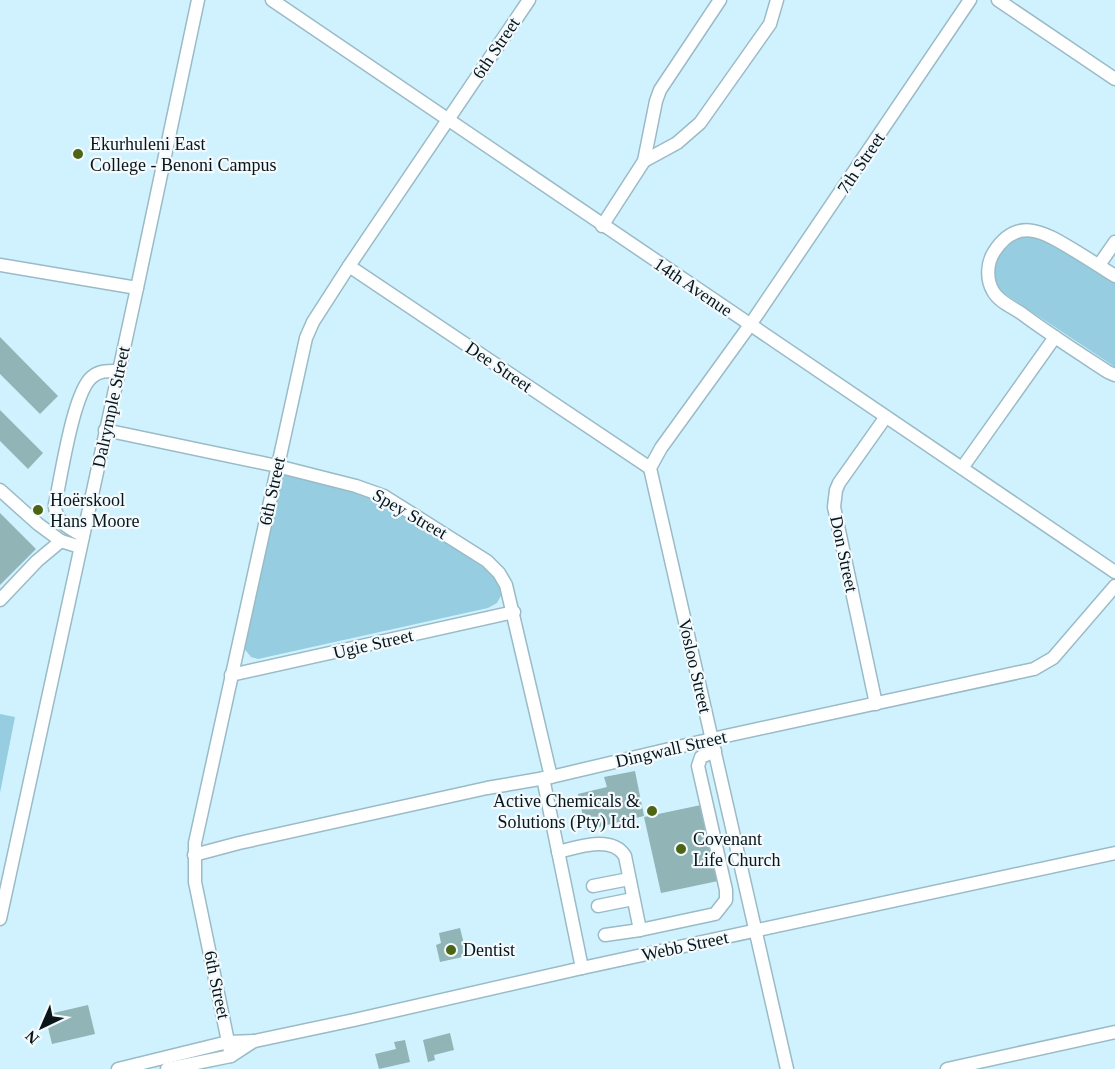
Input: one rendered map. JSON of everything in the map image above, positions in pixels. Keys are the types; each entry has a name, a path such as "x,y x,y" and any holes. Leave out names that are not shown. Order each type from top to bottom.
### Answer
{"street":[{"name":"Dalrymple Street","path":"0,919 198,0"},
{"name":"14th Avenue","path":"272,0 447,121 1115,572"},
{"name":"6th Street","path":"231,1056 195,882 196,832 212,770 306,338 313,322 349,266 529,0"},
{"path":"602,226 644,161 657,96 720,0"},
{"path":"644,161 677,143 700,123 770,24 777,0"},
{"name":"7th Street","path":"750,325 970,0"},
{"path":"998,0 1115,79"},
{"path":"1115,276 1050,235 1030,230 1010,235 992,254 988,275 990,286 996,296 1054,337 1115,375"},
{"path":"1099,265 1115,242"},
{"path":"0,264 137,288"},
{"name":"Dee Street","path":"349,266 650,468"},
{"path":"650,468 661,448 750,325"},
{"path":"962,468 1054,337"},
{"path":"81,541 60,520 54,504 82,390 89,379 96,374 105,371 119,371"},
{"name":"Don Street","path":"876,704 834,507 839,483 885,418"},
{"name":"Spey Street","path":"105,430 277,466 368,490 384,496 435,527 487,561 499,573 506,585 514,612 547,778 558,852 582,968"},
{"name":"Vosloo Street","path":"650,468 787,1069"},
{"path":"0,490 62,542"},
{"path":"0,600 37,561 62,542 81,541"},
{"name":"Dingwall Street","path":"194,855 374,813 547,778 712,739 1041,667 1053,658 1115,586"},
{"name":"Ugie Street","path":"231,675 514,612"},
{"path":"604,935 716,914 726,900 726,890 698,766 701,757 715,751"},
{"path":"558,852 590,845 614,845 625,856 640,930"},
{"name":"Webb Street","path":"118,1069 228,1042 255,1041 1115,853"},
{"path":"593,886 629,879"},
{"path":"598,906 633,899"},
{"path":"947,1069 987,1065 1115,1032"},
{"name":"Webb Street","path":"167,1069 231,1056 255,1041"}],"shaded area":[{"path":"1022,232 1048,239 1115,283 1115,367 1002,292 995,275 995,265 1000,248"},
{"path":"287,473 370,494 498,579 502,594 497,603 488,608 258,659 251,657 242,646 282,476"},
{"path":"0,714 15,717 0,793"}],"building":[{"path":"0,337 58,396 40,414 0,374"},
{"path":"0,410 43,453 28,469 0,441"},
{"path":"0,513 36,549 0,585"},
{"path":"635,771 644,816 586,830 578,794 607,787 604,777"},
{"name":"Covenant Life Church","path":"701,805 718,881 661,893 644,817"},
{"name":"Dentist","path":"460,928 467,956 440,962 436,945 441,943 439,933"},
{"path":"88,1005 95,1034 52,1044 45,1015"},
{"path":"450,1033 454,1050 434,1055 435,1060 428,1062 423,1040"},
{"path":"405,1040 410,1062 379,1069 375,1054 396,1049 394,1042"}],"place":[{"name":"Ekurhuleni East College - Benoni Campus","path":"78,154"},
{"name":"Hoërskool Hans Moore","path":"38,510"},
{"name":"Active Chemicals & Solutions (Pty) Ltd.","path":"652,811"},
{"name":"Covenant Life Church","path":"681,849"},
{"name":"Dentist","path":"451,950"}]}
